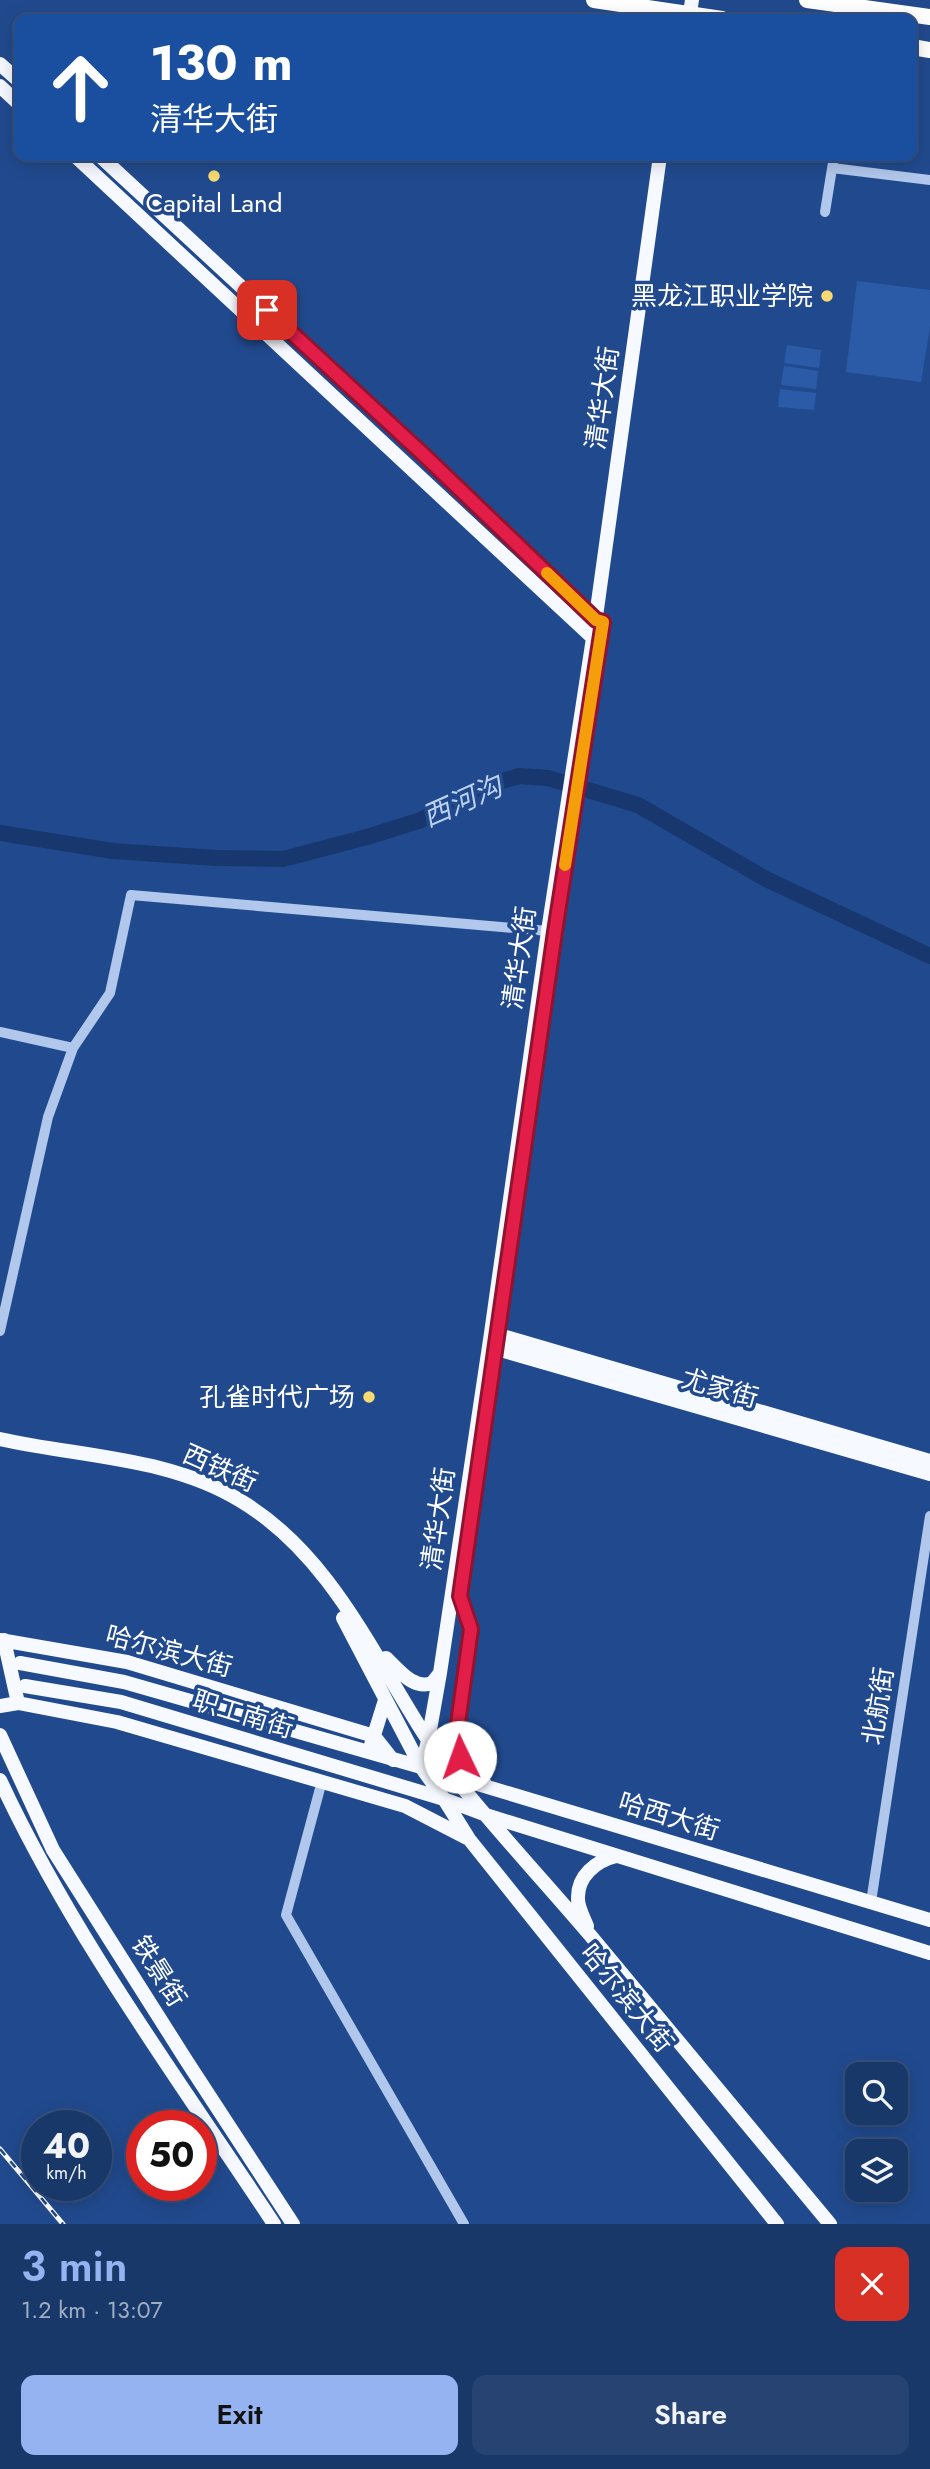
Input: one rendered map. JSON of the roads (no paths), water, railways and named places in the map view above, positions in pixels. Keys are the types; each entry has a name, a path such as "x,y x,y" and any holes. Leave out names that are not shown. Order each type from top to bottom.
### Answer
{"highway":[{"path":"594,0 685,11"},
{"path":"807,0 908,14"}],"main road":[{"path":"0,64 14,77"},
{"path":"0,86 14,99"},
{"path":"80,161 597,638"},
{"path":"105,161 600,621"},
{"name":"清华大街","path":"600,621 659,161"},
{"name":"清华大街","path":"421,1767 432,1746 460,1596 498,1342 561,866 668,161"},
{"name":"清华大街","path":"432,1746 440,1673 548,931 561,866"},
{"name":"尤家街","path":"498,1342 930,1461"},
{"name":"尤家街","path":"498,1342 930,1474"},
{"name":"西铁街","path":"0,1440 166,1470 197,1479 241,1500 271,1522 307,1558 366,1643"},
{"name":"西铁街","path":"0,1450 136,1472 185,1484 214,1496 258,1523 297,1559 366,1643"},
{"path":"460,1596 471,1629 457,1746 460,1757 470,1772 492,1789"},
{"path":"2,1640 18,1703"},
{"name":"哈尔滨大街","path":"2,1640 127,1662 374,1736"},
{"path":"366,1643 418,1685 432,1683 440,1673"},
{"name":"哈尔滨大街","path":"366,1643 385,1700 421,1767 469,1839 777,2224"},
{"name":"哈尔滨大街","path":"366,1643 455,1778 830,2224"},
{"name":"职工南街","path":"20,1663 124,1682 393,1760"},
{"name":"职工南街","path":"24,1686 121,1702 444,1799"},
{"path":"369,1752 385,1700"},
{"path":"0,1706 18,1703 117,1722 405,1806 469,1839"},
{"name":"铁景街","path":"0,1735 53,1850 178,2049 293,2224"},
{"path":"374,1736 393,1760"},
{"name":"哈西大街","path":"393,1760 930,1920"},
{"name":"铁景街","path":"0,1780 36,1854 114,1983 274,2224"},
{"name":"哈西大街","path":"444,1799 489,1816 930,1953"},
{"path":"591,1937 578,1902 578,1891 590,1869 599,1861 616,1856"}],"street":[{"path":"825,212 833,161"},
{"path":"832,168 930,180"},
{"path":"0,1331 48,1117 73,1048 110,993 131,895 548,931"},
{"path":"0,1032 73,1048"},
{"name":"北航街","path":"871,1902 930,1516"},
{"path":"322,1781 286,1915 464,2224"}],"waterway":[{"name":"西河沟","path":"0,833 113,851 216,858 283,859 421,820 478,788 519,776 548,778 638,805 766,879 930,956"}],"railway":[{"path":"0,2149 63,2224"}],"place":[{"name":"Capital Land","path":"214,176"},
{"name":"黑龙江职业学院","path":"827,296"},
{"name":"孔雀时代广场","path":"369,1397"}]}
